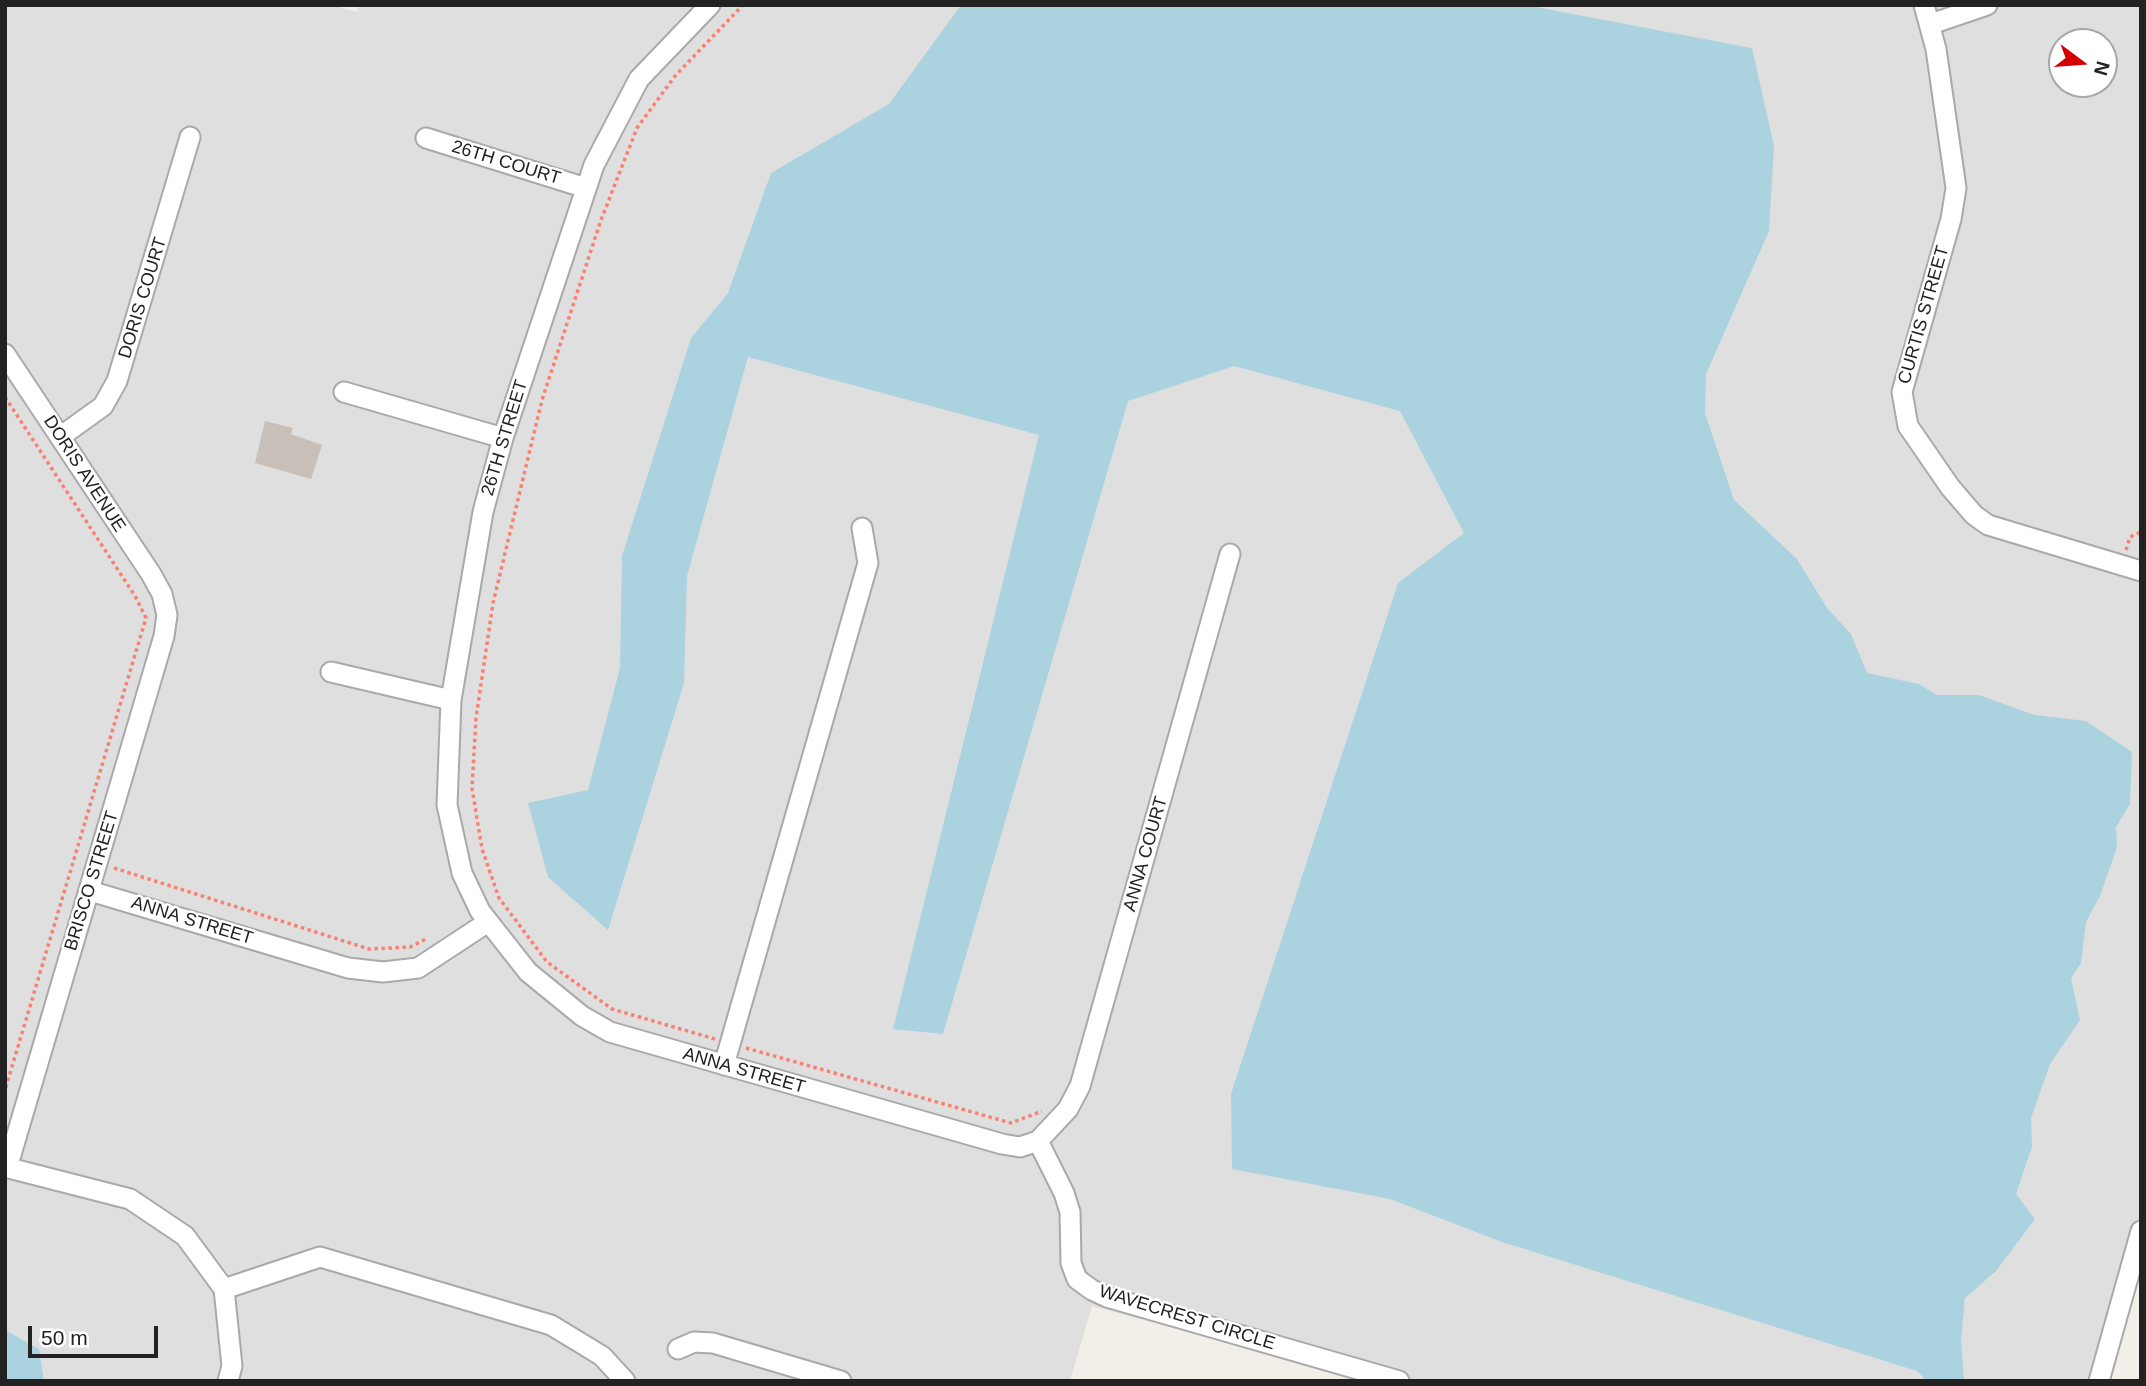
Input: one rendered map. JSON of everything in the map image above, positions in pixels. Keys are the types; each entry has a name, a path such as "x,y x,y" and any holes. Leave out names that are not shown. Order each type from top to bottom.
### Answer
{"street":[{"name":"26TH STREET","path":"482,914 462,873 447,805 451,700 483,512 503,438 594,165 639,79 710,5"},
{"name":"CURTIS STREET","path":"1924,5 1931,24 1956,188 1951,219 1902,392 1908,426 1950,486 1974,515 1988,525 2141,571"},
{"path":"1931,24 1987,5"},
{"name":"DORIS COURT","path":"60,437 103,405 117,381 190,137"},
{"name":"26TH COURT","path":"426,138 586,188"},
{"name":"DORIS AVENUE","path":"5,354 162,594"},
{"path":"344,392 503,438"},
{"path":"724,1065 868,563 862,528"},
{"name":"ANNA COURT","path":"1038,1141 1053,1127 1080,1086 1230,554"},
{"name":"BRISCO STREET","path":"6,1167 164,636 167,615 162,594"},
{"path":"331,672 451,700"},
{"name":"ANNA STREET","path":"90,891 348,968 383,972 418,968 482,914 528,972 582,1016 610,1032 1002,1144 1020,1147 1038,1141"},
{"name":"WAVECREST CIRCLE","path":"1038,1141 1064,1193 1070,1212 1071,1263 1077,1279 1092,1290 1107,1297 1399,1381"},
{"path":"6,1167 130,1199 185,1236 224,1289 232,1366 228,1381"},
{"path":"2099,1381 2141,1231"},
{"path":"224,1289 320,1257 551,1325 602,1356 625,1381"},
{"path":"678,1349 694,1342 713,1343 841,1381"}],"path":[{"path":"743,5 676,76 637,128 601,220 542,400 493,603 476,718 472,788 482,849 499,898 547,962 612,1009 1011,1123 1041,1110 1053,1127"},
{"path":"5,397 135,596 146,618 5,1090"},
{"path":"76,856 369,949 410,947 433,935"},
{"path":"482,914 499,898"}],"shaded area":[{"path":"5,5 331,5 357,12 359,5 2141,5 2141,1273 2111,1381 1368,1381 1092,1306 1070,1381 5,1381"}],"water":[{"path":"961,5 1525,5 1752,48 1774,146 1769,231 1706,374 1705,413 1734,500 1797,559 1827,608 1851,634 1867,673 1919,684 1937,695 1979,695 2034,715 2086,721 2132,752 2130,804 2116,827 2117,847 2100,896 2086,922 2081,963 2071,978 2080,1020 2050,1064 2031,1118 2032,1147 2016,1194 2035,1219 1996,1271 1965,1298 1961,1339 1964,1381 1927,1381 1917,1371 1502,1242 1390,1199 1232,1169 1231,1094 1398,583 1464,533 1400,411 1234,366 1128,401 943,1034 893,1029 1039,435 748,357 687,576 684,683 608,930 548,877 528,803 588,790 620,668 622,556 691,338 728,293 771,173 889,104"},
{"path":"5,1330 39,1349 44,1381 5,1381"}],"building":[{"path":"265,421 293,428 291,434 322,445 311,479 255,463"}]}
